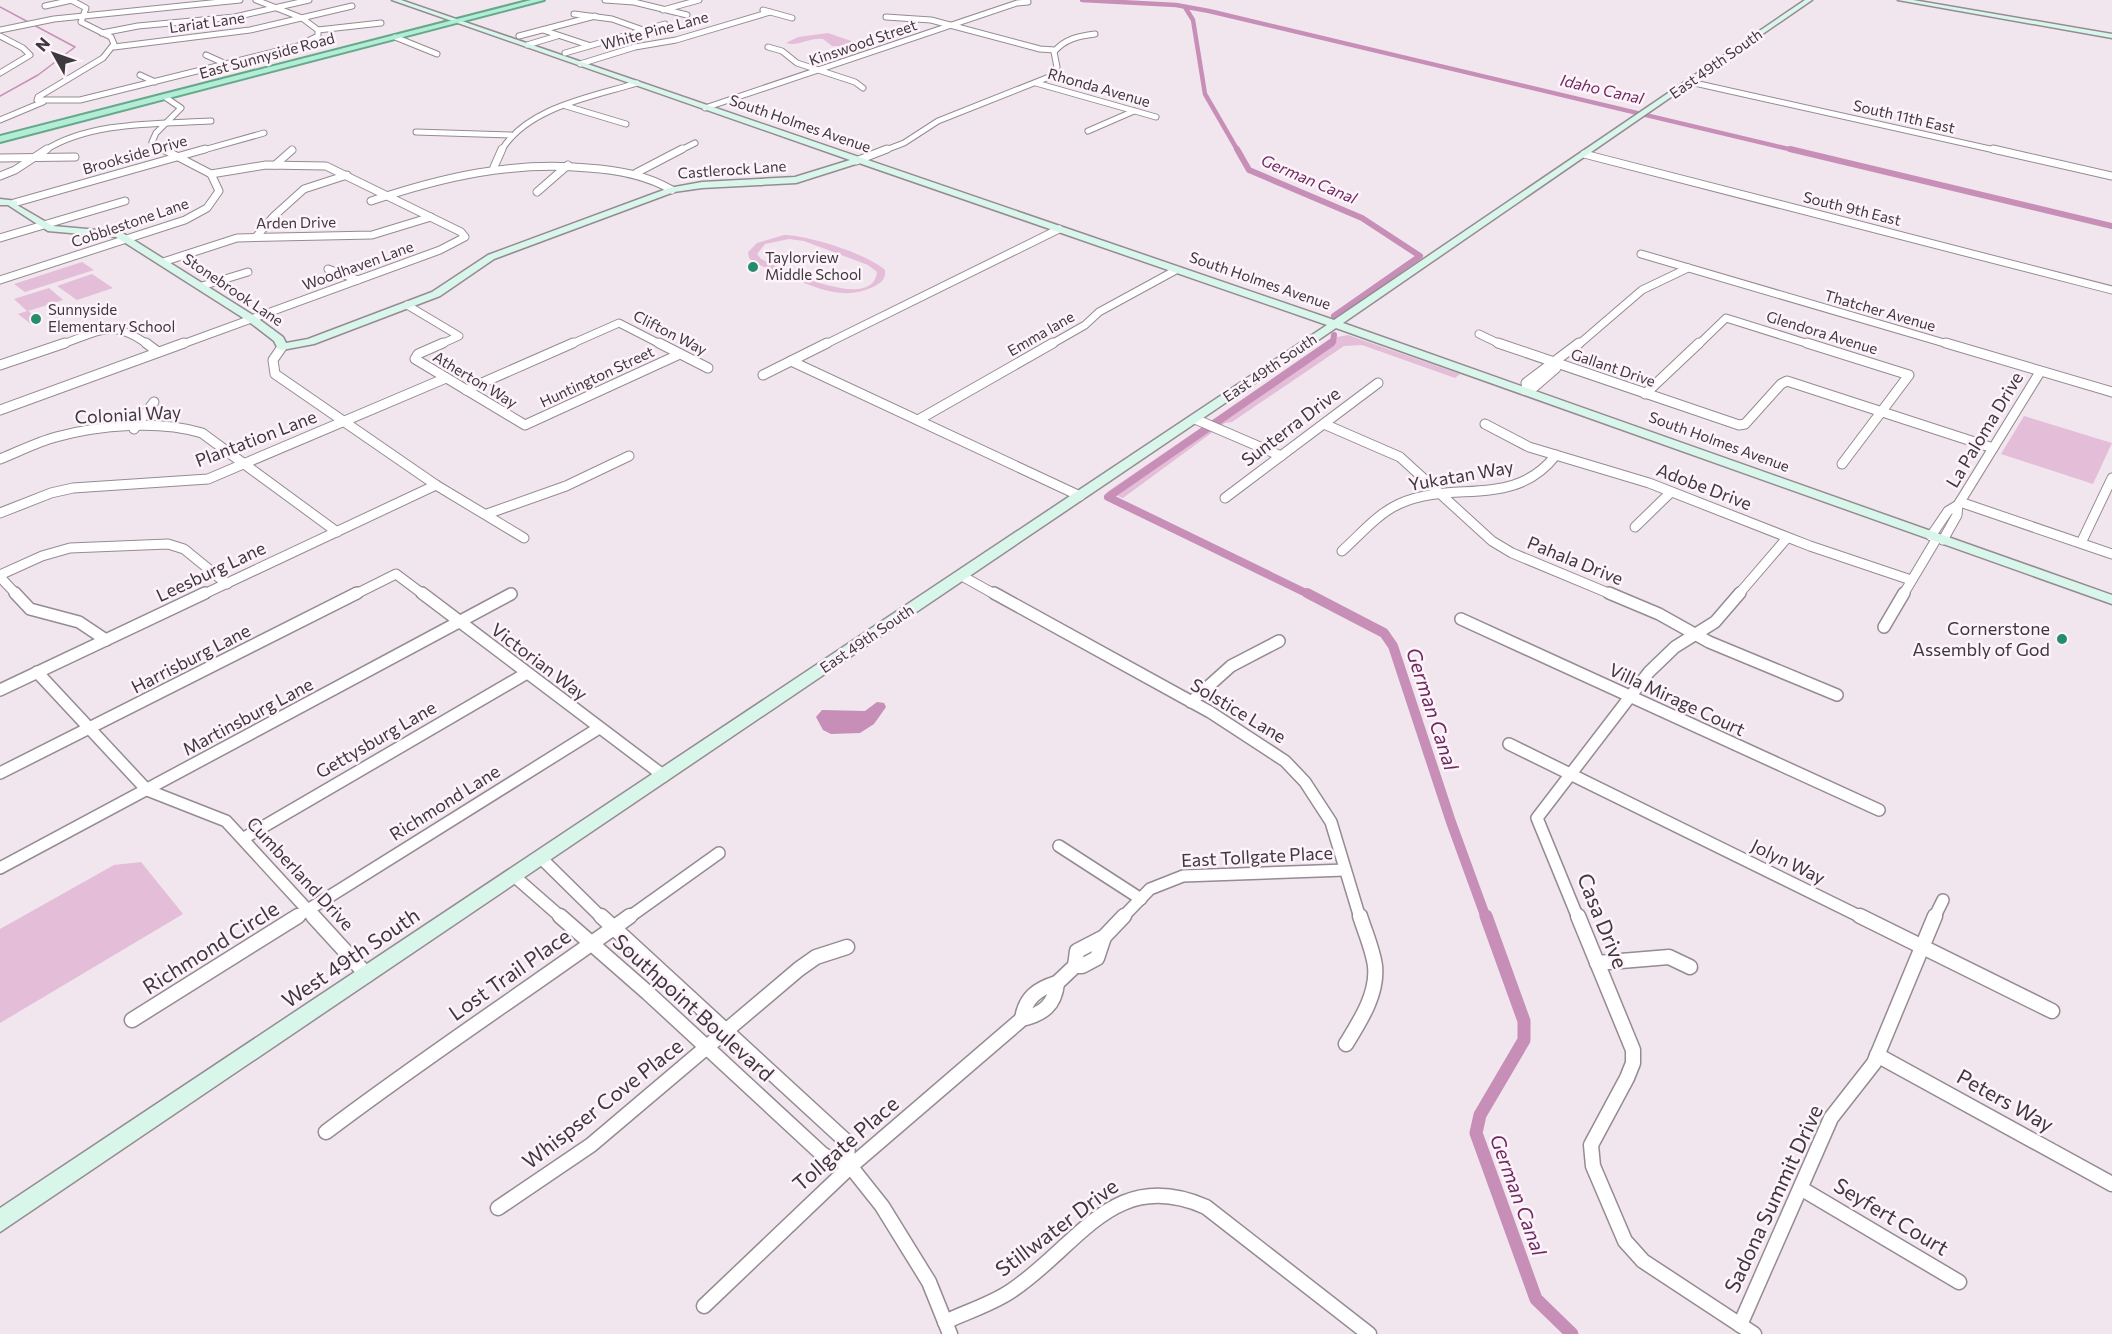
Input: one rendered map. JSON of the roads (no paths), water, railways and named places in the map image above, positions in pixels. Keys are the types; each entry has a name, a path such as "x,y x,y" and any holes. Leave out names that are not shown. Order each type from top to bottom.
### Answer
{"main road":[{"name":"East Sunnyside Road","path":"0,139 540,0"}],"street":[{"path":"41,102 38,97 103,58 114,46 111,37 81,22 86,8 71,0 45,6"},
{"path":"0,30 81,17 240,0"},
{"path":"256,0 302,18 318,30 381,23"},
{"path":"102,33 131,27 235,16 309,0"},
{"name":"South Holmes Avenue","path":"395,0 459,20 856,161 1526,389 2112,600"},
{"path":"605,0 634,2 687,15"},
{"path":"663,10 699,0"},
{"name":"East 49th South","path":"728,732 1080,496 1206,423 1335,324 1809,0"},
{"path":"1901,0 2112,36"},
{"name":"Kinswood Street","path":"705,108 952,25 1028,2"},
{"path":"141,11 145,4"},
{"name":"Lariat Lane","path":"114,46 239,32 352,6"},
{"path":"760,9 792,18"},
{"name":"White Pine Lane","path":"580,64 635,47 676,40 770,12"},
{"path":"574,14 620,21 643,30"},
{"path":"519,36 595,16"},
{"path":"886,17 921,18 1040,49 1055,50 1066,41 1095,34"},
{"path":"565,52 665,24"},
{"path":"0,120 41,102 75,101 306,43 318,36 318,30"},
{"path":"543,30 590,45"},
{"path":"0,36 23,48 30,55 25,60 2,71"},
{"path":"526,45 557,36"},
{"path":"395,37 437,54"},
{"path":"768,47 782,51 793,61 855,82 863,88"},
{"name":"Castlerock Lane","path":"282,347 310,342 446,290 491,257 672,190 702,185 796,180 904,143 938,121 1036,83 1056,70 1055,50"},
{"path":"206,55 226,64"},
{"path":"140,75 155,82"},
{"name":"South 11th East","path":"1690,82 2112,176"},
{"path":"494,167 497,155 511,135 539,117 637,83"},
{"name":"Rhonda Avenue","path":"1036,83 1156,117"},
{"path":"165,97 181,108 156,133 152,141 176,158 210,174"},
{"path":"566,106 626,124"},
{"path":"1088,131 1134,111"},
{"path":"0,176 15,170 59,143 101,130 211,121"},
{"path":"416,132 511,135"},
{"name":"Brookside Drive","path":"14,203 264,133"},
{"path":"636,174 695,143"},
{"path":"275,165 292,150"},
{"name":"South 9th East","path":"1584,154 1640,171 2112,290"},
{"path":"0,158 75,157"},
{"name":"Woodhaven Lane","path":"0,410 440,250 465,237 465,233 322,165 251,166 210,174"},
{"path":"537,192 568,165"},
{"path":"371,201 445,177 494,167 568,165 636,174 672,190"},
{"name":"Cobblestone Lane","path":"0,280 185,220 207,208 218,194 210,174"},
{"path":"256,237 274,216 304,189 347,176"},
{"path":"0,238 125,201"},
{"path":"0,202 14,203"},
{"name":"Stonebrook Lane","path":"14,203 12,206 42,225 60,231 115,232 202,286 279,339 282,347 273,360 275,374 436,485 488,514 524,538"},
{"name":"Arden Drive","path":"163,262 231,240 256,237 372,235 431,217"},
{"path":"763,375 1059,229"},
{"name":"Thatcher Avenue","path":"1641,254 2112,392"},
{"path":"1526,389 1534,387 1556,368 1556,363 1642,290 1688,268"},
{"path":"328,269 358,280"},
{"name":"Emma lane","path":"918,420 1085,325 1099,312 1176,270"},
{"path":"202,286 248,272"},
{"name":"Atherton Way","path":"407,305 459,336 414,357 525,425"},
{"name":"Glendora Avenue","path":"1645,394 1726,318 1909,375 1883,412"},
{"name":"Clifton Way","path":"466,390 619,323 708,368"},
{"path":"0,365 113,327 131,332 158,352"},
{"name":"Gallant Drive","path":"1479,334 1491,341 1739,425 1745,424 1781,384 1787,381 1883,412"},
{"name":"Huntington Street","path":"525,425 680,354"},
{"path":"791,361 1080,496"},
{"name":"La Paloma Drive","path":"1884,627 1937,538 1957,515 1959,504 2040,372"},
{"name":"Plantation Lane","path":"0,513 51,493 73,488 197,481 246,465 446,378"},
{"name":"Sunterra Drive","path":"1225,498 1378,383"},
{"path":"134,429 154,402"},
{"path":"1842,464 1883,412 1993,448"},
{"path":"1206,423 1281,456"},
{"name":"Pahala Drive","path":"1324,424 1390,451 1492,541 1512,553 1659,614 1709,642 1837,695"},
{"name":"Adobe Drive","path":"1485,424 1529,447 1671,492 1787,538 1911,580"},
{"name":"Colonial Way","path":"0,459 64,436 134,429 192,428 337,532"},
{"name":"Yukatan Way","path":"1342,551 1400,504 1517,486 1543,472 1556,455"},
{"path":"488,514 566,486 630,456"},
{"path":"2081,543 2112,478"},
{"name":"Leesburg Lane","path":"0,690 436,485"},
{"path":"1635,527 1671,492"},
{"path":"1959,504 2112,554"},
{"name":"Casa Drive","path":"1754,1334 1643,1262 1625,1241 1593,1166 1591,1145 1627,1078 1633,1064 1633,1050 1537,818 1630,696 1662,659 1715,622 1787,538"},
{"path":"106,640 79,622 30,609 0,576 42,555 70,548 168,544 184,549 227,584"},
{"name":"Victorian Way","path":"396,574 664,776"},
{"name":"Harrisburg Lane","path":"0,773 396,574"},
{"name":"Solstice Lane","path":"962,576 1266,746 1305,782 1331,822 1375,965 1375,987 1368,1006 1346,1044"},
{"name":"Martinsburg Lane","path":"0,868 511,594"},
{"name":"Villa Mirage Court","path":"1461,619 1879,810"},
{"path":"1191,702 1231,666 1279,641"},
{"name":"Cumberland Drive","path":"37,672 147,790 211,813 226,821 310,910 367,975"},
{"name":"Gettysburg Lane","path":"244,838 527,673"},
{"name":"Richmond Lane","path":"310,910 599,728"},
{"name":"West 49th South","path":"0,1221 728,732"},
{"name":"Jolyn Way","path":"1509,744 2052,1011"},
{"path":"1059,846 1141,899"},
{"name":"Lost Trail Place","path":"327,1132 410,1068 479,1024 719,853"},
{"name":"Southpoint Boulevard","path":"542,858 612,928 848,1143 849,1164 882,1206 929,1282 948,1328"},
{"name":"East Tollgate Place","path":"1057,983 1072,968 1082,966 1097,958 1104,937 1150,889 1184,876 1345,870"},
{"name":"Southpoint Boulevard","path":"514,876 708,1049 820,1153 830,1159 849,1164"},
{"name":"Sadona Summit Drive","path":"1740,1325 1831,1118 1877,1055 1920,947 1943,900"},
{"name":"Richmond Circle","path":"132,1020 310,910"},
{"name":"Whispser Cove Place","path":"498,1208 591,1145 708,1049 799,969 816,957 847,947"},
{"path":"1597,963 1669,957 1690,967"},
{"name":"Tollgate Place","path":"704,1306 849,1164 1022,1019 1040,1016 1051,1006 1056,995 1057,983 1036,990 1025,1001 1022,1019"},
{"name":"Peters Way","path":"1877,1055 2112,1184"},
{"name":"Seyfert Court","path":"1802,1188 1959,1282"},
{"name":"Stillwater Drive","path":"948,1328 1011,1291 1117,1204 1149,1192 1185,1197 1206,1207 1369,1334"}],"waterway":[{"name":"Idaho Canal","path":"1082,0 1176,5 1209,11 1797,151"},
{"path":"0,7 75,47 38,75 0,96"},
{"name":"German Canal","path":"1185,7 1193,20 1205,94 1238,151"},
{"name":"German Canal","path":"1237,149 1249,170 1362,218 1420,256 1334,316"},
{"name":"Idaho Canal","path":"1790,149 2112,226"},
{"name":"German Canal","path":"1329,345 1333,342 1334,335"},
{"name":"German Canal","path":"1310,595 1108,497 1331,343"},
{"name":"German Canal","path":"1307,593 1384,633 1393,646 1451,822 1486,918"},
{"name":"German Canal","path":"1486,916 1524,1021 1524,1040 1480,1115 1476,1133 1536,1299 1572,1334"}],"place":[{"name":"Taylorview Middle School","path":"753,267"},
{"name":"Sunnyside Elementary School","path":"36,319"},
{"name":"Cornerstone Assembly of God","path":"2062,639"}]}
